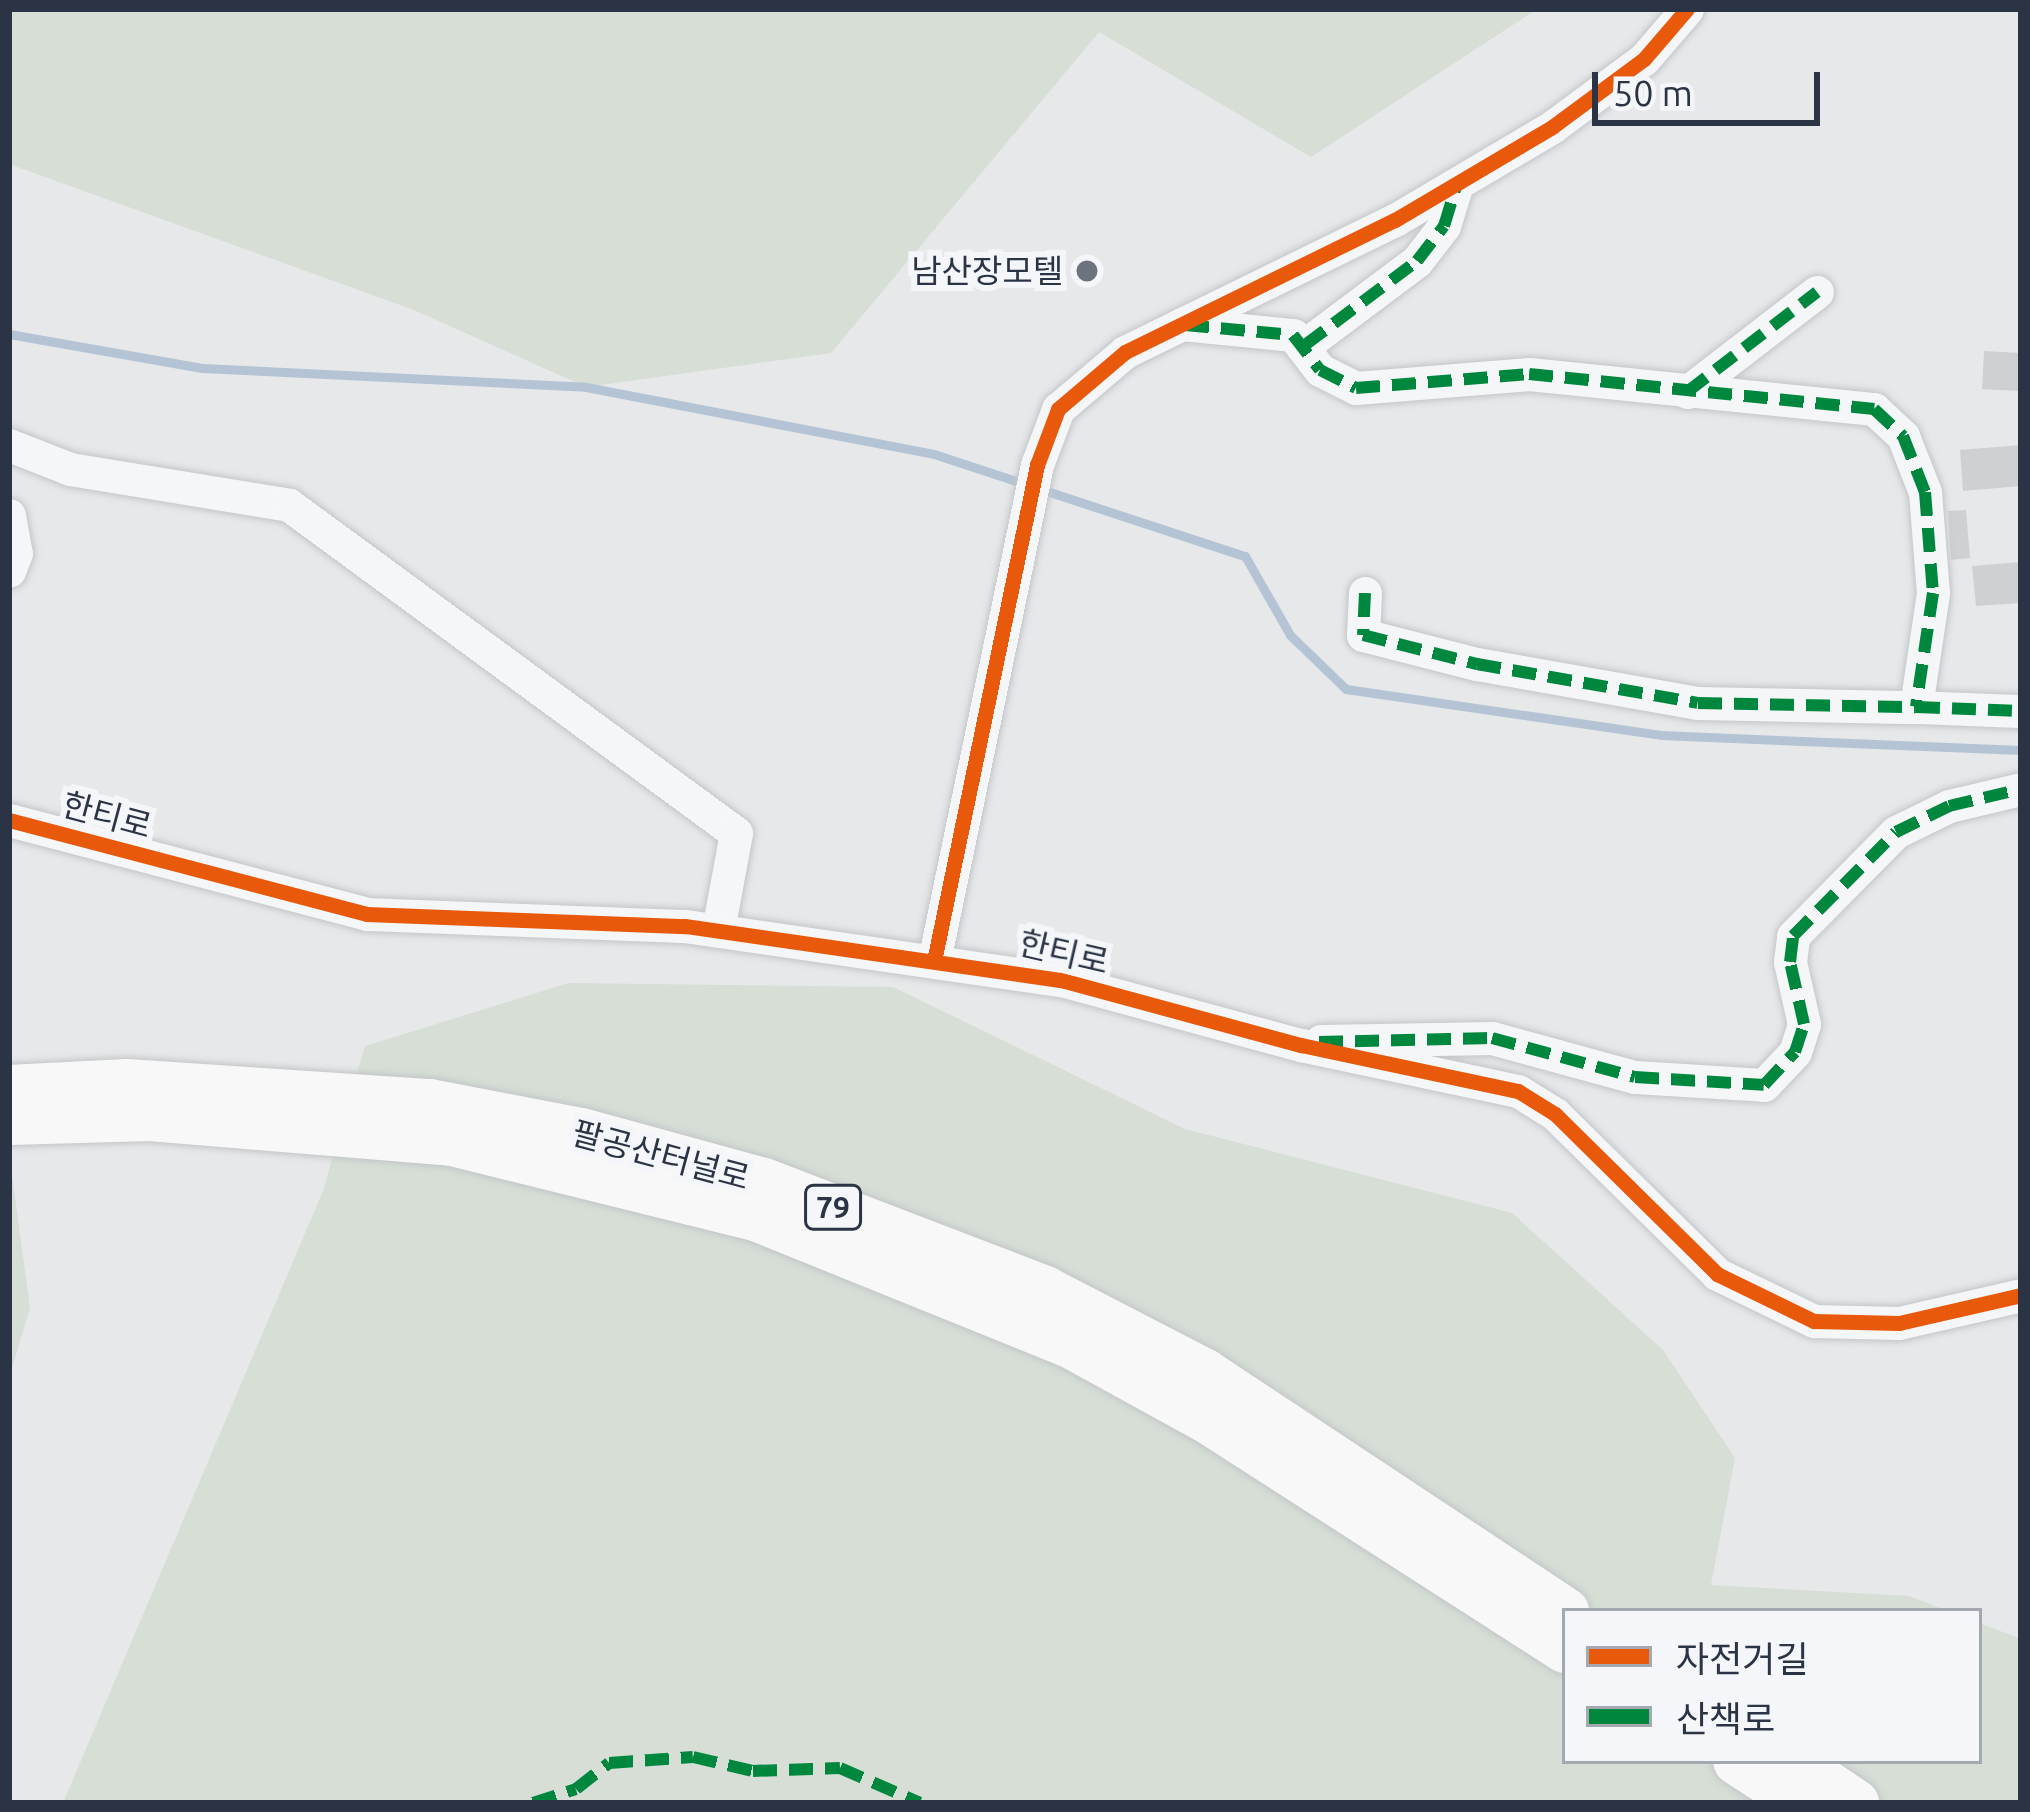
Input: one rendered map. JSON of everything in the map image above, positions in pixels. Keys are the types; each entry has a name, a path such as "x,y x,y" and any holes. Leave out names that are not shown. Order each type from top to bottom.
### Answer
{"highway":[{"name":"팔공산터널로","path":"9,1089 127,1083 430,1103 581,1132 764,1182 1045,1290 1205,1373 1562,1609"},
{"name":"팔공산터널로","path":"9,1121 149,1118 452,1142 758,1218 1072,1345 1210,1421 1562,1647"},
{"path":"1742,1764 1802,1803"},
{"path":"1796,1764 1855,1803"}],"street":[{"path":"934,961 1042,447 1071,393 1182,324 1456,187 1618,80 1687,9"},
{"path":"1305,345 1417,262 1444,226 1456,187"},
{"path":"1687,392 1817,292"},
{"path":"1182,324 1293,335 1320,370 1356,388 1529,374 1687,392 1861,404 1903,436 1921,466 1933,593 1916,707"},
{"path":"9,445 70,470 289,505 736,833 718,930"},
{"path":"9,515 16,554 9,571"},
{"path":"1365,593 1363,635 1477,664 1698,703 2021,711"},
{"path":"1301,1045 1355,1036 1492,1038 1635,1076 1764,1085 1795,1052 1804,1024 1790,962 1793,936 1896,832 1949,806 2021,789"},
{"name":"한티로","path":"9,820 368,914 718,930 934,961 1061,980 1301,1045 1499,1083 1534,1100 1717,1274 1790,1313 1887,1324 2021,1295"}],"shaded area":[{"path":"9,9 1537,9 1311,157 1099,32 831,353 586,387 414,310 9,164"},
{"path":"569,983 893,987 1185,1129 1512,1213 1663,1350 1735,1458 1711,1585 1909,1596 1940,1608 1562,1608 1562,1764 1982,1764 1982,1624 2021,1639 2021,1803 63,1803 323,1191 365,1046"},
{"path":"9,1153 30,1308 9,1378"}],"building":[{"path":"1984,351 2021,353 2019,391 1982,389"},
{"path":"2021,445 2021,486 1963,491 1960,450"},
{"path":"1966,510 1970,558 1951,560 1948,511"},
{"path":"2021,562 2021,603 1976,606 1972,566"}],"waterway":[{"path":"9,334 202,368 586,387 934,454 1245,556 1290,635 1346,689 1661,735 2021,750"}],"marked path":[{"path":"1305,345 1417,261 1444,226 1456,187"},
{"path":"1687,392 1817,292"},
{"path":"1185,325 1293,335 1320,370 1356,388 1529,374 1874,409 1903,436 1925,492 1933,593 1916,707 2021,711"},
{"path":"1365,593 1363,635 1477,664 1698,703 1916,707"},
{"path":"1319,1042 1492,1038 1635,1077 1764,1085 1795,1052 1804,1024 1790,962 1793,936 1896,832 1949,806 2021,789"},
{"path":"533,1803 576,1789 609,1763 693,1757 753,1771 840,1768 920,1803"}],"cycle path":[{"path":"934,961 1037,465 1058,409 1125,352 1395,220 1552,127 1644,59 1687,9"},
{"path":"9,820 367,914 685,926 1061,980 1301,1045 1518,1091 1555,1114 1717,1274 1814,1321 1899,1323 2021,1295"}],"place":[{"name":"남산장모텔","path":"1087,271"}]}
